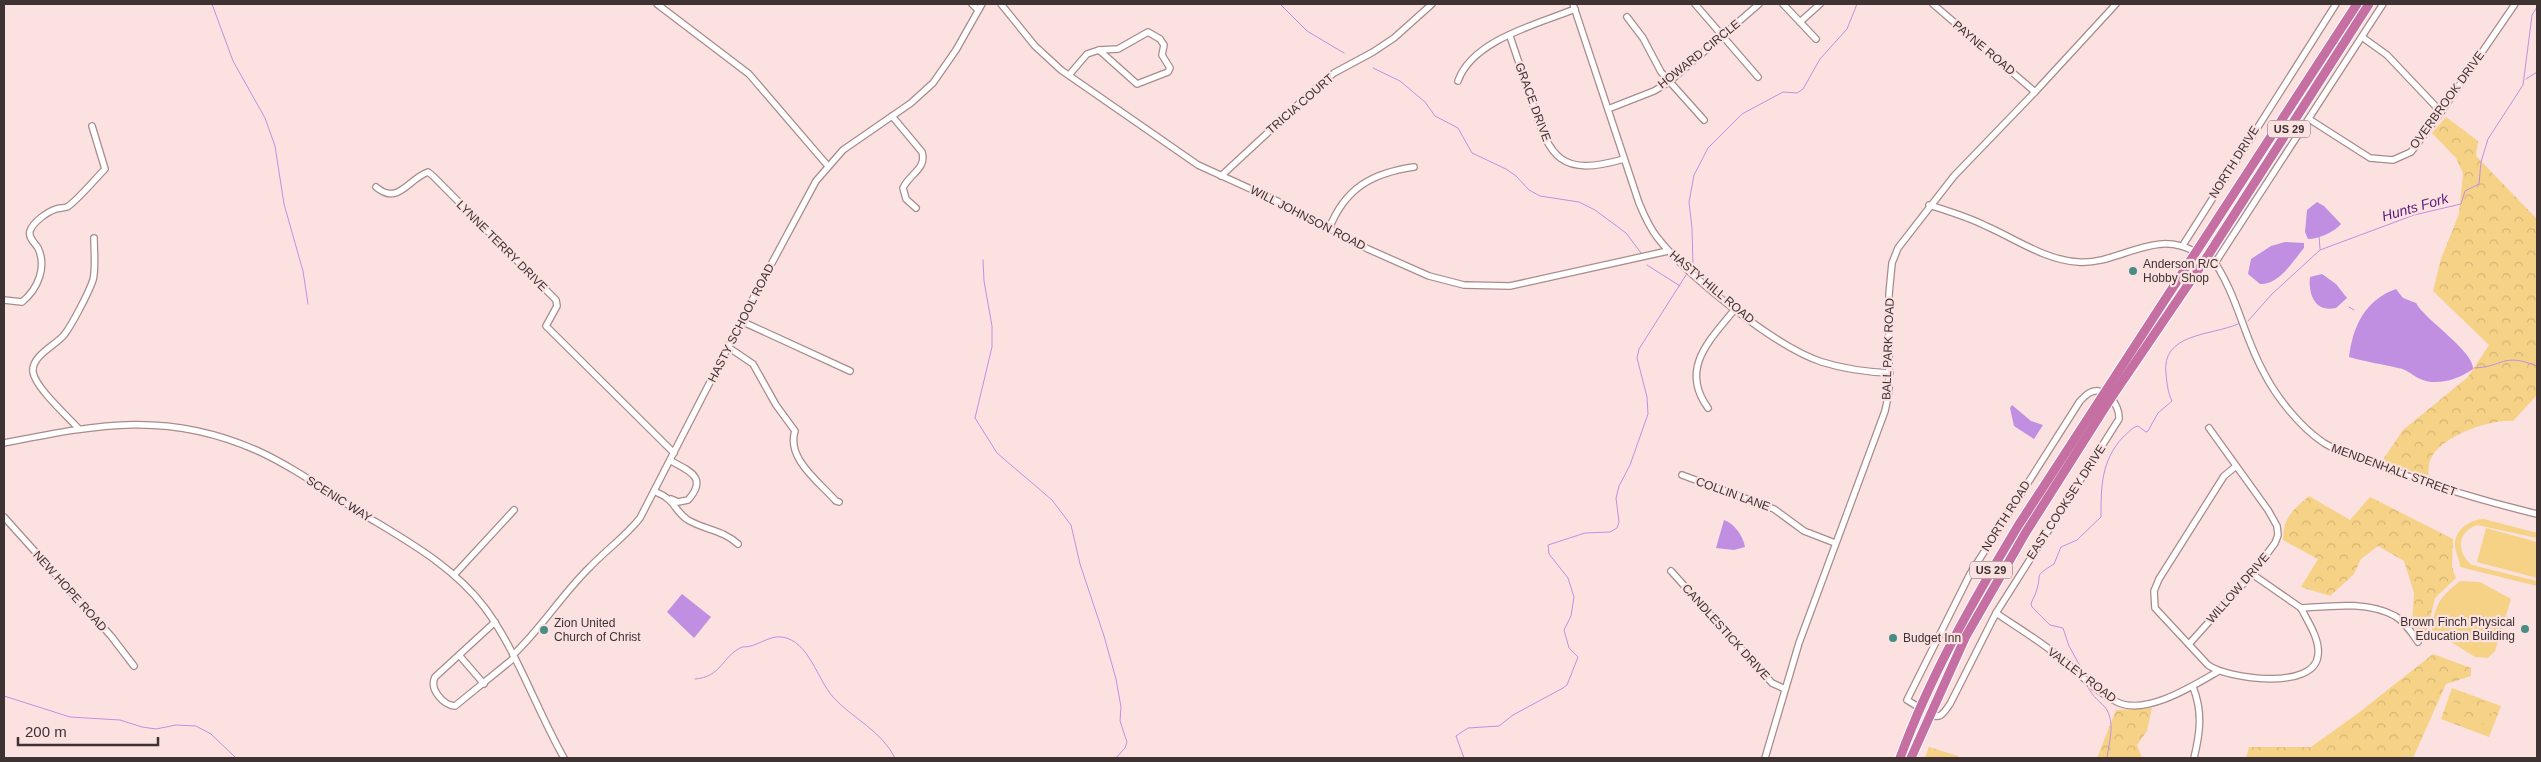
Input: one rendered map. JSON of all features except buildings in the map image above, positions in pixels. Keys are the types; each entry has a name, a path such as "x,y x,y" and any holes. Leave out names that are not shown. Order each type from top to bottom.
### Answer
{"highway":[{"name":"US 29","path":"1911,758 1966,636 1994,586 2195,252 2357,4"},
{"name":"US 29","path":"1900,758 1932,679 1984,582 2108,396 2209,254 2369,4"},
{"path":"2209,254 2206,249 2218,219"},
{"path":"2179,298 2188,271 2197,257 2195,252"}],"street":[{"path":"657,4 753,78 828,166"},
{"path":"972,4 980,7"},
{"name":"WILL JOHNSON ROAD","path":"1001,4 1035,46 1069,75 1198,165 1429,276 1464,285 1496,287 1562,276 1668,251"},
{"name":"TRICIA COURT","path":"1221,176 1316,86 1334,73 1373,52 1394,38 1432,4"},
{"path":"1695,4 1758,77"},
{"name":"HOWARD CIRCLE","path":"1608,109 1654,91 1669,82 1759,4"},
{"path":"1783,4 1816,39"},
{"path":"1800,22 1820,4"},
{"name":"PAYNE ROAD","path":"1933,4 2036,92"},
{"name":"BALL PARK ROAD","path":"1765,758 1799,643 1885,411 1890,373 1889,294 1892,263 1898,248 1929,205 1954,176 2036,92 2116,4"},
{"name":"NORTH DRIVE","path":"2183,245 2336,4"},
{"path":"2215,263 2383,4"},
{"name":"OVERBROOK DRIVE","path":"2309,120 2364,155 2386,160 2411,152 2441,112 2515,4"},
{"path":"1458,82 1462,71 1470,61 1488,46 1574,6"},
{"name":"HASTY HILL ROAD","path":"1574,6 1646,220 1668,251 1735,309 1785,344 1820,362 1856,370 1890,373"},
{"name":"HASTY SCHOOL ROAD","path":"458,655 435,677 432,683 433,689 449,705 454,706 484,684 514,657 589,567 628,533 656,492 728,346 806,198 828,166 851,144 924,93 942,72 980,7"},
{"path":"1627,17 1643,38 1656,64 1669,82 1704,120"},
{"path":"1069,75 1087,54 1099,50 1118,49 1148,32 1160,38 1164,45 1162,55 1170,68 1168,72 1137,84 1099,50"},
{"name":"GRACE DRIVE","path":"1510,36 1540,130 1554,153 1568,163 1583,167 1600,166 1624,159"},
{"path":"2362,37 2387,55 2441,112"},
{"path":"892,116 922,152 921,167 903,188 906,199 916,208"},
{"path":"4,300 22,302 36,287 41,272 42,258 30,237 33,226 43,216 56,208 67,207 105,169 92,126"},
{"path":"1330,229 1340,205 1358,187 1376,176 1414,167"},
{"name":"LYNNE TERRY DRIVE","path":"376,187 383,194 390,194 407,187 423,174 428,172 433,176 556,300 557,306 546,326 674,453"},
{"path":"1929,205 1986,226 2053,257 2079,262 2090,262 2155,244 2183,245 2195,252"},
{"path":"78,428 37,382 33,371 34,363 64,334 88,291 93,279 94,238"},
{"name":"MENDENHALL STREET","path":"2209,254 2234,295 2254,353 2264,373 2295,415 2316,436 2337,450 2421,482 2537,514"},
{"path":"1708,408 1698,392 1695,380 1698,361 1708,343 1735,309"},
{"path":"741,321 850,372"},
{"path":"728,346 746,358 760,373 776,405 795,431 792,439 796,454 836,501 840,502"},
{"name":"NORTH ROAD","path":"1920,708 1908,700 1970,574 2080,401 2089,393 2096,391 2108,396"},
{"name":"EAST COOKSEY DRIVE","path":"1996,613 2119,420 2119,412 2108,396"},
{"name":"SCENIC WAY","path":"4,443 78,428 118,424 152,424 191,429 240,444 286,466 409,542 454,575 470,591 495,622 564,758"},
{"name":"WILLOW DRIVE","path":"2189,644 2252,574 2275,543 2277,526 2268,510 2235,467 2209,428"},
{"path":"656,492 678,502 688,500 697,488 694,475 670,461"},
{"path":"2235,467 2224,476 2159,579 2154,591 2155,608 2216,672 2261,679 2295,676 2312,668 2316,662 2318,648 2301,608 2252,574"},
{"name":"COLLIN LANE","path":"1682,475 1774,508 1804,531 1835,543"},
{"path":"669,499 689,520 728,535 738,544"},
{"path":"454,575 514,510"},
{"name":"NEW HOPE ROAD","path":"4,517 111,636 134,666"},
{"name":"CANDLESTICK DRIVE","path":"1671,571 1772,683 1785,689"},
{"path":"2301,608 2338,605 2376,610 2395,616 2408,628 2418,642"},
{"path":"1929,715 1936,718 1941,716 1950,704 1996,613"},
{"name":"VALLEY ROAD","path":"1996,613 2062,658 2098,690 2118,703 2126,705 2146,704 2193,687 2216,672"},
{"path":"484,684 458,655 495,622"},
{"path":"2193,687 2199,707 2201,728 2194,758"}],"green space":[{"path":"2446,117 2478,141 2476,156 2537,219 2537,395 2513,421 2480,426 2445,443 2431,458 2428,477 2382,461 2403,430 2468,377 2489,345 2433,291 2441,259 2459,214 2463,173 2456,158 2432,133"},
{"path":"2309,496 2350,520 2370,497 2453,539 2452,567 2456,578 2435,598 2427,631 2418,635 2412,625 2414,593 2404,561 2378,546 2361,559 2354,574 2330,596 2301,587 2318,559 2283,540 2287,519"},
{"path":"2484,519 2537,533 2537,538 2477,525 2470,528 2462,537 2461,548 2467,560 2472,565 2537,581 2537,586 2460,567 2455,548 2456,536 2467,524"},
{"path":"2486,528 2537,542 2537,578 2477,562"},
{"path":"2460,581 2480,582 2511,599 2495,651 2488,658 2475,657 2432,630 2439,602"},
{"path":"2433,654 2471,668 2471,676 2446,684 2413,758 2246,758 2249,747 2311,747 2357,714"},
{"path":"2452,688 2501,706 2489,737 2441,719"},
{"path":"2456,692 2471,698 2469,705 2453,699"},
{"path":"2452,701 2468,707 2465,715 2449,709"},
{"path":"2480,701 2495,707 2493,714 2477,708"},
{"path":"2152,708 2147,731 2137,745 2142,758 2097,758 2116,710"},
{"path":"2449,711 2464,717 2461,724 2446,718"},
{"path":"2476,711 2492,717 2489,724 2473,718"},
{"path":"2473,720 2488,726 2486,733 2470,727"},
{"path":"1929,747 1958,756 1959,758 1925,758"}],"shaded area":[{"path":"2317,202 2324,206 2341,224 2326,234 2308,239 2305,232 2307,210"},
{"path":"2285,242 2304,243 2304,248 2279,276 2273,281 2260,284 2248,274 2251,259 2271,246"},
{"path":"2322,274 2336,284 2347,298 2336,308 2323,308 2314,301 2310,290 2310,277"},
{"path":"2396,289 2403,298 2416,303 2466,353 2473,369 2453,379 2432,382 2425,381 2401,369 2349,357 2357,325 2362,316 2376,300"},
{"path":"2012,405 2031,421 2043,425 2034,439 2014,426 2010,408"},
{"path":"1724,520 1732,524 1738,531 1745,547 1734,550 1716,548"},
{"path":"682,594 711,617 694,638 667,612"}],"waterway":[{"path":"212,4 233,61 265,118 275,146 284,204 303,271 308,304"},
{"path":"1280,4 1307,31 1344,53"},
{"path":"1693,264 1689,202 1694,175 1708,148 1742,114 1783,92 1797,93 1803,89 1820,59 1847,29 1857,4"},
{"name":"Hunts Fork","path":"2248,321 2272,294 2320,250 2414,215 2461,204 2465,191 2479,184 2481,162 2488,139 2523,85 2532,15 2537,7"},
{"path":"1373,68 1400,81 1425,102 1435,116 1458,128 1472,153 1506,169 1516,176 1529,190 1540,196 1579,202 1595,210 1626,233 1641,253"},
{"path":"2526,79 2537,72"},
{"path":"2319,235 2320,249"},
{"path":"983,260 984,281 992,326 992,347 975,418 997,453 1052,500 1071,525 1080,564 1116,679 1121,707 1120,721 1127,742 1125,748 1116,758"},
{"path":"1647,265 1680,286"},
{"path":"1464,758 1456,736 1468,728 1499,726 1513,715 1567,685 1578,657 1569,648 1564,630 1571,616 1574,597 1568,578 1549,554 1548,545 1585,533 1610,532 1617,528 1619,522 1616,498 1619,486 1630,465 1648,414 1647,397 1637,358 1639,349 1686,275"},
{"path":"2349,307 2354,310"},
{"name":"Hunts Fork","path":"2085,675 2069,646 2063,628 2050,625 2032,607 2031,604 2038,586 2039,576 2054,564 2061,547 2077,540 2101,517 2101,495 2106,465 2116,446 2123,437 2138,426 2146,432 2148,431 2158,413 2172,401 2166,374 2167,361 2171,351 2179,343 2190,338 2238,324"},
{"path":"2474,368 2510,360 2517,360 2537,366"},
{"path":"695,679 711,674 735,651 742,647 752,646 777,637 791,640 806,653 833,697 875,732 895,758"},
{"name":"Hunts Fork","path":"2087,685 2092,694 2107,710 2111,722 2107,758"},
{"path":"4,696 70,717 120,720 156,729 176,725 196,726 211,734 236,758"}],"place":[{"name":"Anderson R/C Hobby Shop","path":"2133,271"},
{"name":"Brown Finch Physical Education Building","path":"2525,629"},
{"name":"Zion United Church of Christ","path":"544,630"},
{"name":"Budget Inn","path":"1893,638"}]}
